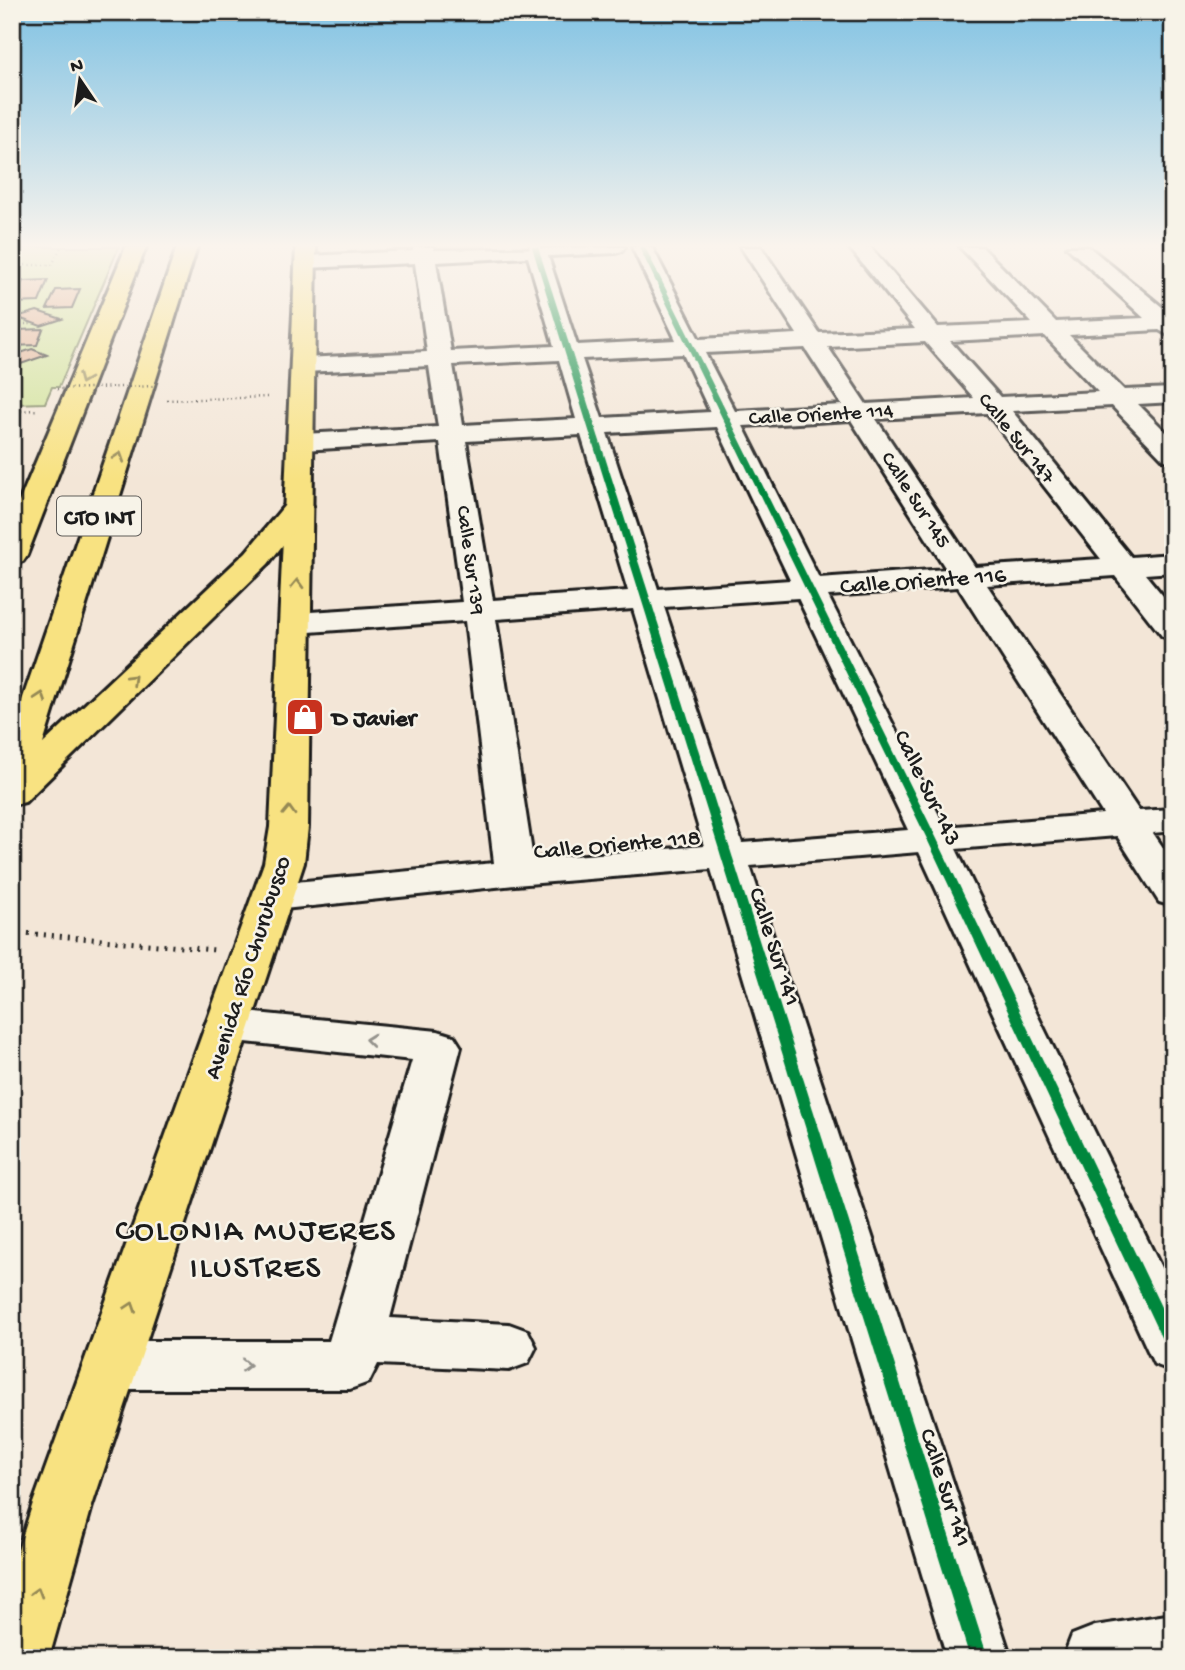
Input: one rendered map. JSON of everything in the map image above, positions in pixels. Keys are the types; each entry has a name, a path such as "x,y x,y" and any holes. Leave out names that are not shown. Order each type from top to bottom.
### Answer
{"main road":[{"name":"CTO INT","path":"12,555 105,325"},
{"name":"CTO INT","path":"12,785 162,325"},
{"name":"Avenida Río Churubusco","path":"17,1658 62,1506 284,863 289,827 304,325"},
{"path":"12,794 257,558 299,506"}],"street":[{"name":"Calle Sur 139","path":"435,325 479,609 515,873"},
{"name":"Calle Sur 141","path":"561,325 979,1658"},
{"name":"Calle Sur 143","path":"682,325 932,839 1173,1348"},
{"name":"Calle Sur 145","path":"801,325 1173,893"},
{"name":"Calle Sur 147","path":"923,325 993,404 1173,629"},
{"path":"1045,325 1173,454"},
{"path":"303,381 440,359 1048,328 1170,326"},
{"name":"Calle Oriente 114","path":"302,442 1173,395"},
{"name":"Calle Oriente 116","path":"296,623 1173,563"},
{"name":"Calle Oriente 118","path":"274,897 725,855 1173,820"},
{"path":"227,1025 438,1047 354,1352"},
{"path":"111,1365 509,1347"},
{"path":"1096,1658 1173,1646"}],"path":[{"path":"12,354 19,354"},
{"path":"12,368 20,374 12,384"},
{"path":"164,401 303,381"},
{"path":"57,388 156,386 153,394"},
{"path":"12,411 48,410"},
{"path":"12,932 254,953"}],"green space":[{"path":"12,325 86,325 59,387 52,387 45,403 12,404"}],"building":[{"path":"43,329 37,345 12,346 17,330"},
{"path":"32,349 47,355 12,367 12,356"}],"cycle path":[{"path":"560,325 979,1658"},
{"path":"680,325 932,839 1173,1348"}],"place":[{"name":"D Javier","path":"305,717"}],"district":[{"name":"COLONIA MUJERES ILUSTRES","path":"256,1246"}]}
